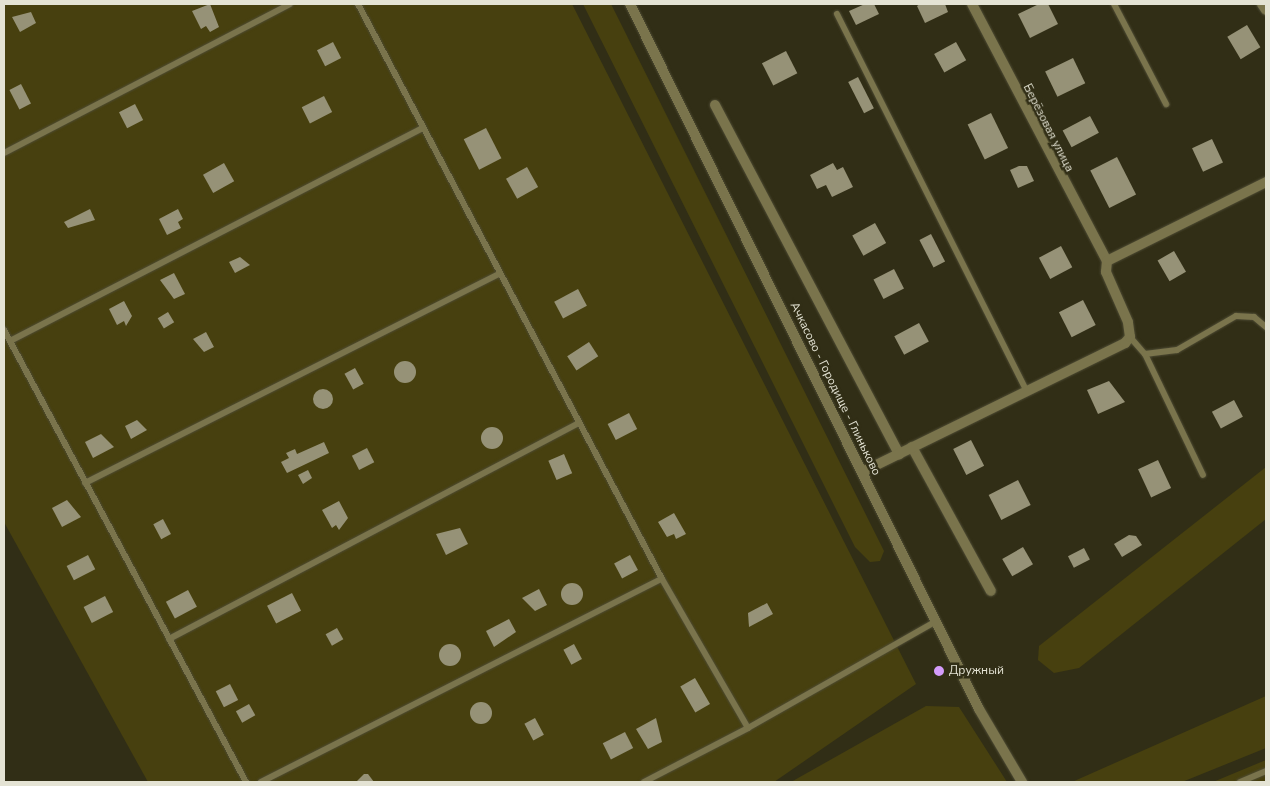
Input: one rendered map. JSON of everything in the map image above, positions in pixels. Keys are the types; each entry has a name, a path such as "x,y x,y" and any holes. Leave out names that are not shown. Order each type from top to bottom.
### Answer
{"street":[{"name":"Ачкасово - Городище - Глиньково","path":"630,4 936,622 1022,782"},
{"name":"Берёзовая улица","path":"972,4 1107,261 1106,272 1130,337"},
{"path":"1262,4 1266,10"},
{"path":"716,105 899,454"},
{"path":"1107,261 1266,182"},
{"path":"862,472 1027,391 1130,337"},
{"path":"912,447 991,591"}],"lane":[{"path":"4,152 290,4"},
{"path":"358,4 662,579 748,728"},
{"path":"1114,4 1166,104"},
{"path":"837,14 1027,391"},
{"path":"10,341 424,128"},
{"path":"86,483 500,273"},
{"path":"1144,354 1177,350 1236,316 1254,317 1266,327"},
{"path":"4,330 246,782"},
{"path":"1130,337 1144,354 1203,475"},
{"path":"169,639 579,423"},
{"path":"261,782 662,579"},
{"path":"644,782 748,728 936,622"},
{"path":"1240,782 1266,771"}],"shaded area":[{"path":"4,4 572,4 916,684 774,782 148,782 4,522"},
{"path":"583,4 611,4 884,551 880,561 870,562 855,547"},
{"path":"1266,467 1266,519 1079,668 1054,673 1038,660 1039,646"},
{"path":"1266,696 1266,748 1182,782 1072,782"},
{"path":"926,706 959,707 1007,782 791,782"},
{"path":"1266,760 1266,782 1213,782"}],"building":[{"path":"210,4 219,27 210,32 206,26 201,29 192,11"},
{"path":"865,4 874,4 879,14 856,25 849,11"},
{"path":"920,4 945,4 948,12 925,23 917,6"},
{"path":"1039,4 1048,4 1058,24 1030,38 1018,14"},
{"path":"31,12 36,23 20,32 12,17"},
{"path":"1247,25 1260,47 1241,59 1227,37"},
{"path":"333,42 341,58 325,66 317,50"},
{"path":"956,42 966,60 944,72 934,54"},
{"path":"786,51 797,73 773,86 762,63"},
{"path":"1073,58 1085,83 1057,97 1045,72"},
{"path":"858,77 874,108 864,113 848,82"},
{"path":"21,84 31,104 19,110 9,90"},
{"path":"324,96 332,112 310,123 302,107"},
{"path":"135,104 143,120 127,128 119,112"},
{"path":"991,113 1008,148 985,159 968,124"},
{"path":"1090,116 1099,133 1072,147 1063,131"},
{"path":"486,128 501,158 479,170 464,139"},
{"path":"1212,139 1223,163 1203,172 1192,148"},
{"path":"1117,157 1136,194 1109,208 1090,171"},
{"path":"224,163 234,181 213,193 203,175"},
{"path":"833,163 837,170 843,167 853,187 832,197 826,185 817,189 810,175"},
{"path":"1019,166 1027,166 1034,181 1018,188 1010,170"},
{"path":"527,167 538,187 517,199 506,179"},
{"path":"90,209 95,220 68,228 64,222"},
{"path":"178,209 183,219 178,222 181,228 167,235 159,219"},
{"path":"875,223 886,243 863,256 852,236"},
{"path":"931,234 945,262 933,268 919,240"},
{"path":"1061,246 1072,267 1050,279 1039,258"},
{"path":"1174,251 1186,272 1170,281 1158,261"},
{"path":"240,257 250,265 235,273 229,262"},
{"path":"894,269 904,289 883,299 874,279"},
{"path":"174,273 185,294 174,299 160,280"},
{"path":"578,289 587,306 563,318 554,302"},
{"path":"1083,300 1096,325 1072,337 1059,312"},
{"path":"124,301 132,316 126,326 124,321 117,325 109,309"},
{"path":"168,312 174,322 164,328 158,318"},
{"path":"919,323 929,342 904,355 894,336"},
{"path":"206,332 214,347 204,352 193,339"},
{"path":"589,342 598,356 576,370 567,356"},
{"path":"405,361 413,364 416,372 413,380 405,383 397,380 394,372 397,364"},
{"path":"355,368 364,384 353,390 345,374"},
{"path":"1109,381 1125,402 1098,414 1087,390"},
{"path":"323,389 330,392 333,399 330,406 323,409 316,406 313,399 316,392"},
{"path":"1234,400 1243,417 1221,429 1212,412"},
{"path":"629,413 637,429 616,440 608,424"},
{"path":"137,420 147,430 131,439 125,426"},
{"path":"492,427 500,430 503,438 500,446 492,449 484,446 481,438 484,430"},
{"path":"101,434 114,447 93,458 85,442"},
{"path":"971,440 984,466 966,475 953,449"},
{"path":"324,442 329,453 287,473 281,462 289,458 286,453 295,449 297,454"},
{"path":"367,448 374,462 359,470 352,456"},
{"path":"564,454 572,473 557,480 548,461"},
{"path":"1158,460 1171,488 1151,497 1138,469"},
{"path":"308,470 312,478 303,484 298,475"},
{"path":"1018,480 1031,505 1001,520 989,495"},
{"path":"67,500 81,517 62,527 52,508"},
{"path":"339,501 348,518 339,530 336,525 332,528 322,510"},
{"path":"674,513 686,534 676,539 674,534 667,537 658,522"},
{"path":"163,519 171,534 161,539 153,524"},
{"path":"460,528 468,544 446,555 436,534"},
{"path":"1129,535 1136,536 1142,545 1122,557 1114,544"},
{"path":"1023,547 1033,564 1012,576 1002,559"},
{"path":"1084,548 1090,560 1074,568 1068,556"},
{"path":"88,555 95,569 74,580 67,566"},
{"path":"630,555 638,570 622,578 614,563"},
{"path":"572,583 580,586 583,594 580,602 572,605 564,602 561,594 564,586"},
{"path":"539,589 547,605 535,611 522,598"},
{"path":"188,590 197,607 175,619 166,602"},
{"path":"292,593 301,611 276,624 267,606"},
{"path":"105,596 113,612 92,623 84,607"},
{"path":"767,603 773,614 749,627 748,613"},
{"path":"509,619 516,632 494,647 486,631"},
{"path":"337,628 343,639 332,646 326,634"},
{"path":"450,644 460,651 461,655 454,665 450,666 440,659 439,655 446,645"},
{"path":"574,644 582,659 571,665 563,650"},
{"path":"695,678 710,704 695,712 680,686"},
{"path":"230,684 238,700 224,707 216,691"},
{"path":"481,702 489,705 492,713 489,721 481,724 473,721 470,713 473,705"},
{"path":"249,704 255,715 242,723 236,711"},
{"path":"535,718 544,735 533,740 524,724"},
{"path":"656,718 662,742 648,749 636,729"},
{"path":"625,732 633,748 611,759 603,743"},
{"path":"364,774 368,774 374,782 356,782"}],"place":[{"name":"Дружный","path":"939,671"}]}
